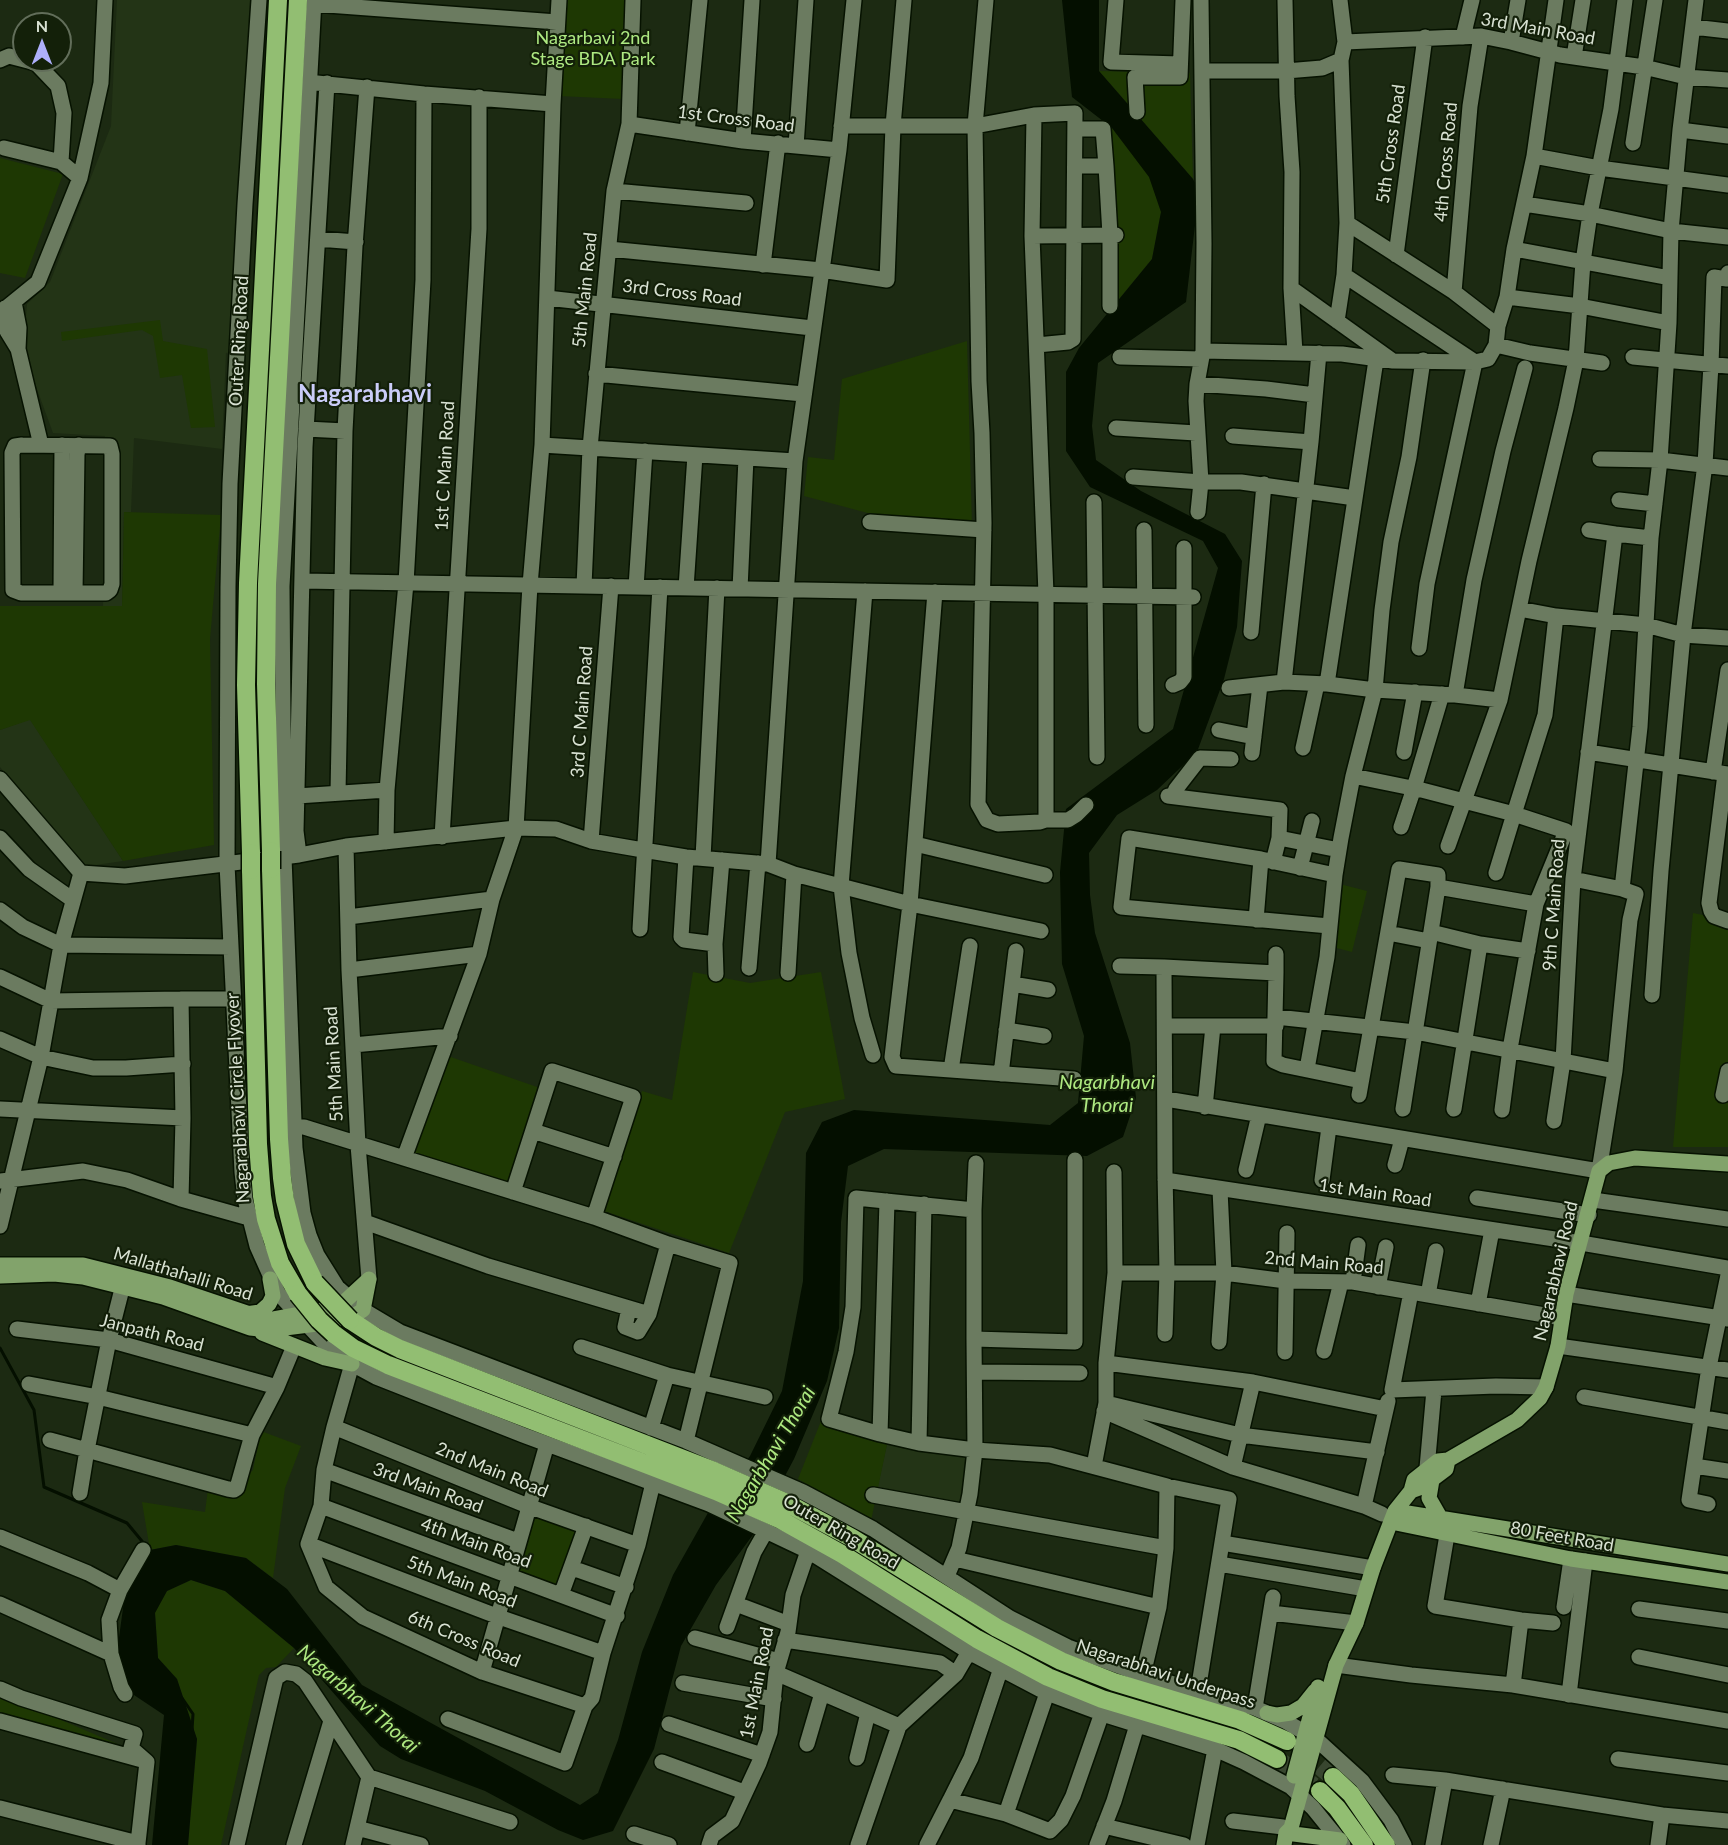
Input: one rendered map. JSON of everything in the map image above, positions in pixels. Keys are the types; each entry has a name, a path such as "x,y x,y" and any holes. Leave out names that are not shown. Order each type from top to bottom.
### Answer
{"highway":[{"name":"Outer Ring Road","path":"246,684 248,583 278,0"},
{"path":"309,1 270,510 266,684 281,858 279,1138 285,1200 296,1244 315,1283 357,1315"},
{"name":"Nagarabhavi Circle Flyover","path":"246,684 258,1143 266,1219 280,1263 298,1294 319,1320 353,1348 388,1365 508,1412"},
{"name":"Outer Ring Road","path":"357,1315 376,1336 400,1349 512,1392 736,1471 773,1520 852,1538 942,1584"},
{"name":"Outer Ring Road","path":"508,1412 712,1498 773,1520 842,1554 973,1645"},
{"name":"Nagarabhavi Underpass","path":"942,1584 997,1628 1087,1672 1240,1720 1287,1742"},
{"path":"973,1645 1019,1663 1074,1689 1239,1740 1277,1759"},
{"path":"1333,1777 1351,1794 1386,1845"},
{"path":"1320,1791 1338,1808 1364,1845"}],"main road":[{"path":"1599,1172 1609,1163 1635,1158 1728,1164"},
{"name":"Nagarabhavi Road","path":"1430,1474 1438,1461 1448,1460 1516,1420 1535,1404 1546,1387 1558,1347 1566,1294 1599,1172"},
{"name":"Mallathahalli Road","path":"0,1265 83,1265 170,1287 268,1320 302,1320"},
{"name":"Mallathahalli Road","path":"0,1276 72,1276 123,1285 250,1328 269,1330 343,1304 369,1280"},
{"path":"243,1313 257,1313 267,1307 273,1296 270,1279"},
{"path":"302,1320 357,1315 369,1280"},
{"path":"250,1328 325,1358 352,1364"},
{"path":"1284,1835 1291,1828 1295,1790 1311,1736 1336,1665 1356,1623 1389,1516 1411,1491 1414,1480 1430,1474 1429,1498 1441,1519"},
{"name":"80 Feet Road","path":"1389,1516 1441,1519 1728,1564"},
{"name":"80 Feet Road","path":"1389,1516 1447,1535 1578,1560 1728,1582"},
{"path":"1261,1711 1284,1714 1298,1710 1336,1665"},
{"path":"1295,1790 1308,1764 1318,1688"},
{"path":"1284,1835 1342,1843"}],"street":[{"path":"41,445 18,349 20,328 6,308 38,282 80,178 102,82 105,0"},
{"path":"260,0 245,204 230,484 228,587 227,864 242,1172 249,1218 270,1279 278,1293 326,1345 352,1364 413,1393 547,1444 653,1483 712,1498"},
{"path":"404,1158 479,954 492,899 516,828 530,585 542,445 553,104 559,0"},
{"name":"5th Main Road","path":"584,586 590,448 614,191 629,124 633,0"},
{"path":"687,133 700,0"},
{"path":"743,141 752,0"},
{"path":"796,146 806,0"},
{"path":"749,968 763,863 795,461 839,150 854,0"},
{"path":"609,249 821,270 887,280 893,126 904,0"},
{"path":"986,0 975,126 984,530 978,804 987,820 998,824 1026,824 1046,819 1068,819 1086,805"},
{"path":"1116,0 1111,62 1180,64"},
{"path":"1137,112 1135,77 1180,77 1183,0"},
{"path":"1198,512 1201,482 1196,433 1197,384 1202,355 1204,243 1201,0"},
{"path":"1285,0 1286,71 1292,172 1291,288 1295,352"},
{"path":"1337,321 1344,275 1347,223 1341,60 1345,42 1340,0"},
{"path":"1463,36 1472,0"},
{"path":"1511,42 1518,0"},
{"path":"1120,357 1295,352 1342,354 1393,361 1475,362 1488,359 1496,345 1498,326 1507,297 1514,249 1534,156 1556,0"},
{"path":"1574,57 1582,0"},
{"path":"1448,846 1500,700 1576,360 1583,262 1611,109 1625,0"},
{"path":"1633,143 1655,0"},
{"path":"1622,889 1636,760 1651,538 1660,460 1669,323 1671,231 1680,130 1696,0"},
{"path":"309,1 557,22"},
{"path":"1693,27 1728,31"},
{"name":"3rd Main Road","path":"1345,42 1481,36 1548,52 1644,67 1686,77 1728,80"},
{"name":"4th Cross Road","path":"1454,292 1470,106 1481,36"},
{"name":"5th Cross Road","path":"1396,255 1425,37"},
{"path":"304,44 310,82 282,586 281,858 298,1184 309,1235 317,1255 337,1287 350,1298 357,1315 422,1342 686,1441 736,1471 783,1483 866,1525 942,1584 1079,1652 1143,1675 1261,1711 1311,1736 1362,1780 1391,1820 1404,1845"},
{"path":"0,60 9,56 36,63 58,86 63,113 61,162"},
{"path":"1202,71 1286,71 1322,68 1341,60"},
{"path":"310,82 553,104"},
{"path":"281,858 296,831 306,429 327,83"},
{"path":"338,793 345,431 367,87"},
{"path":"387,842 387,790 406,583 423,280 424,94"},
{"name":"1st C Main Road","path":"442,837 479,229 479,97"},
{"path":"841,126 975,126 1034,115 1076,113 1073,339 1068,342 1037,345"},
{"path":"1034,115 1032,236 1046,594 1046,819"},
{"name":"1st Cross Road","path":"629,124 743,141 839,150"},
{"path":"1075,129 1103,129 1113,235 1110,306"},
{"path":"1680,130 1728,136"},
{"path":"764,265 778,143"},
{"path":"4,148 61,162 80,178"},
{"path":"1534,156 1599,168 1728,185"},
{"path":"1075,166 1106,166"},
{"path":"614,191 746,203"},
{"path":"1524,204 1590,214 1671,231 1728,237"},
{"path":"1347,223 1454,292 1498,326"},
{"path":"1032,236 1113,235"},
{"path":"318,239 356,242"},
{"path":"1514,249 1670,278"},
{"path":"1653,995 1661,871 1683,635 1704,464 1714,277 1727,279 1728,273"},
{"path":"1344,275 1475,362"},
{"path":"1291,288 1393,361"},
{"path":"1507,297 1580,306 1669,323"},
{"name":"3rd Cross Road","path":"547,298 812,328"},
{"path":"1496,345 1602,363"},
{"path":"1284,682 1319,353"},
{"path":"1633,357 1728,366"},
{"path":"1303,748 1322,684 1355,498 1376,360"},
{"path":"1307,1069 1327,957 1339,850 1353,776 1375,690 1391,542 1409,457 1423,360"},
{"path":"1419,648 1427,584 1475,362"},
{"path":"1401,827 1411,788 1448,694 1503,451 1525,368"},
{"path":"597,374 803,394"},
{"path":"1197,384 1315,395"},
{"path":"1116,428 1196,433"},
{"path":"306,429 345,431"},
{"path":"1233,436 1311,442"},
{"path":"542,445 795,461"},
{"path":"15,446 62,446 110,446 112,454 112,584 106,593 21,593 13,590 12,453 15,446"},
{"path":"62,446 68,593"},
{"path":"68,593 79,446"},
{"path":"636,587 645,451"},
{"path":"686,588 695,455"},
{"path":"740,589 746,458"},
{"path":"1599,459 1660,460 1728,468"},
{"path":"1133,477 1264,484 1355,498"},
{"path":"1251,632 1264,484"},
{"path":"1619,500 1655,504"},
{"path":"1094,502 1097,757"},
{"path":"870,522 984,530"},
{"path":"1144,530 1146,725"},
{"path":"1589,530 1651,538"},
{"name":"9th C Main Road","path":"1554,1120 1563,1061 1573,879 1573,830 1588,752 1614,534"},
{"path":"1173,685 1184,677 1188,597 1184,548"},
{"path":"303,581 1188,597"},
{"name":"3rd C Main Road","path":"591,841 611,586"},
{"path":"640,929 660,587"},
{"path":"703,858 717,588"},
{"path":"866,591 841,886 849,953 862,1018 873,1055"},
{"path":"935,592 910,904 892,1057 896,1066 1074,1079"},
{"path":"1520,609 1556,616 1646,625 1683,635 1728,638"},
{"path":"1496,873 1545,715 1556,616"},
{"path":"1728,670 1722,774 1709,903 1714,916 1728,921"},
{"path":"1229,688 1284,682 1500,700"},
{"path":"1252,753 1260,684"},
{"path":"1404,752 1415,692"},
{"path":"1219,730 1254,737"},
{"path":"1588,752 1722,774"},
{"path":"1231,759 1200,758 1171,796 1280,810 1279,838 1267,861 1256,920"},
{"path":"1353,776 1411,788 1573,830 1536,904 1510,1049 1502,1110"},
{"path":"0,779 81,873 125,876 281,858 346,846 516,828 556,829 591,841 643,850 686,857 763,863 794,874 910,904 1041,931"},
{"path":"297,796 387,790"},
{"path":"1300,868 1312,821"},
{"path":"0,838 29,869 73,900"},
{"path":"1329,926 1121,907 1130,838 1335,875"},
{"path":"1279,838 1339,850"},
{"path":"915,844 1046,875"},
{"name":"5th Main Road","path":"346,846 349,970 358,1145 369,1280"},
{"path":"686,857 681,937 684,940 715,944"},
{"path":"716,974 715,944 722,860"},
{"path":"1276,954 1274,1061 1307,1069 1360,1088 1399,869 1438,875 1403,1109"},
{"path":"0,1226 6,1181 29,1111 61,945 81,873"},
{"path":"788,973 794,874"},
{"path":"1166,1099 1599,1172 1615,1071 1630,920 1636,894 1573,879"},
{"path":"1438,887 1536,904"},
{"path":"348,917 492,899"},
{"path":"0,910 23,927 61,945 231,946"},
{"path":"1388,933 1528,951"},
{"path":"1454,1109 1480,944"},
{"path":"951,1070 970,946"},
{"path":"1001,1074 1016,951"},
{"path":"349,970 479,954"},
{"path":"1120,966 1276,973"},
{"path":"1164,967 1167,1272 1164,1334"},
{"path":"0,977 51,1000 233,999"},
{"path":"1012,984 1048,990"},
{"path":"181,999 183,1064 181,1199"},
{"path":"1165,1026 1315,1021 1415,1032 1615,1071"},
{"path":"1205,1107 1213,1026"},
{"path":"1006,1030 1044,1036"},
{"path":"353,1045 450,1036"},
{"path":"0,1039 40,1057 93,1068 183,1064"},
{"path":"513,1192 552,1071 633,1097 594,1217"},
{"path":"1723,1095 1728,1071"},
{"path":"0,1109 183,1118"},
{"path":"1246,1170 1259,1115"},
{"path":"294,1127 304,1127 594,1217 668,1244 730,1263 686,1441"},
{"path":"1322,1180 1329,1127"},
{"path":"532,1131 614,1157"},
{"path":"1395,1165 1402,1139"},
{"path":"974,1338 1075,1341 1075,1160"},
{"path":"942,1584 956,1559 967,1511 975,1450 974,1210 976,1163"},
{"path":"6,1181 45,1174 83,1171 127,1180 181,1199 249,1218"},
{"path":"1094,1466 1105,1407 1106,1363 1115,1273 1114,1172"},
{"name":"1st Main Road","path":"1165,1180 1581,1243 1728,1268"},
{"path":"1219,1341 1224,1273 1220,1190"},
{"path":"974,1210 856,1198 853,1307 846,1352 829,1419 919,1443 975,1450 1050,1455 1167,1486 1229,1499 1198,1691"},
{"path":"1477,1198 1728,1219"},
{"path":"879,1434 887,1201"},
{"path":"919,1443 924,1204"},
{"path":"365,1222 488,1266 649,1314 668,1244"},
{"path":"1478,1304 1492,1230"},
{"path":"1284,1352 1287,1233"},
{"path":"1324,1352 1358,1245"},
{"path":"1378,1287 1386,1247"},
{"path":"1428,1295 1436,1251"},
{"name":"2nd Main Road","path":"1115,1273 1224,1273 1286,1281 1347,1282 1562,1318"},
{"path":"1708,1504 1689,1500 1700,1418 1709,1367 1723,1318 1728,1275"},
{"path":"80,1493 109,1340 123,1285"},
{"path":"1364,1506 1392,1390 1411,1292"},
{"path":"1566,1294 1723,1318"},
{"name":"Janpath Road","path":"16,1329 109,1340 277,1387"},
{"path":"50,1440 234,1491 237,1488 252,1435 277,1387 294,1346"},
{"path":"581,1347 667,1375 765,1397"},
{"path":"1558,1347 1728,1370"},
{"path":"1106,1363 1253,1382 1386,1409"},
{"path":"308,1544 321,1506 324,1470 352,1364"},
{"path":"975,1372 1080,1373"},
{"path":"651,1428 667,1375"},
{"path":"1233,1467 1253,1382"},
{"path":"29,1384 98,1397 252,1435"},
{"path":"1392,1390 1496,1386 1546,1387"},
{"path":"1430,1474 1434,1390"},
{"path":"1584,1397 1728,1422"},
{"path":"1105,1407 1240,1435 1377,1452"},
{"path":"1105,1407 1233,1467 1364,1506 1389,1516"},
{"name":"2nd Main Road","path":"334,1427 528,1506 638,1545"},
{"path":"482,1672 547,1444"},
{"path":"1694,1466 1728,1471"},
{"name":"3rd Main Road","path":"324,1470 518,1542"},
{"path":"448,1719 565,1763 585,1706 592,1698 603,1653 617,1616 638,1545 653,1483"},
{"path":"1143,1675 1159,1608 1166,1548 1167,1486"},
{"path":"873,1495 1166,1548"},
{"name":"4th Main Road","path":"321,1506 617,1616"},
{"path":"727,1627 754,1552 773,1520 808,1551 973,1645 1001,1668 1047,1693 1137,1725 1215,1749 1295,1790 1342,1843"},
{"path":"561,1595 586,1526"},
{"path":"1447,1535 1435,1606 1553,1623"},
{"path":"0,1537 88,1573 120,1590"},
{"path":"1222,1543 1373,1568"},
{"name":"5th Main Road","path":"308,1544 499,1617 603,1653"},
{"name":"6th Cross Road","path":"308,1544 326,1587 363,1617 482,1672 585,1706"},
{"path":"125,1694 111,1654 108,1620 120,1590 143,1550"},
{"name":"1st Main Road","path":"709,1845 712,1836 732,1821 770,1732 778,1667 789,1624 793,1595 808,1551"},
{"path":"956,1559 1159,1608"},
{"path":"1564,1607 1578,1560"},
{"path":"1569,1695 1578,1560"},
{"path":"1219,1564 1366,1589"},
{"path":"572,1568 626,1587"},
{"path":"1261,1711 1273,1597"},
{"path":"0,1604 111,1654"},
{"path":"736,1605 789,1624"},
{"path":"1640,1610 1728,1621"},
{"path":"1271,1613 1356,1623"},
{"path":"1513,1685 1521,1620"},
{"path":"695,1638 778,1667 822,1693 899,1726"},
{"path":"785,1640 939,1663 956,1674"},
{"path":"858,1845 899,1726 956,1674 973,1645"},
{"path":"1639,1656 1728,1675"},
{"path":"1336,1665 1513,1685 1728,1720"},
{"path":"931,1844 972,1758 1001,1668"},
{"path":"237,1845 276,1678 285,1672 300,1676 369,1777 510,1822"},
{"path":"683,1683 774,1699"},
{"path":"0,1689 21,1698 135,1734 131,1748 147,1762"},
{"path":"807,1744 822,1693"},
{"path":"1006,1814 1047,1693"},
{"path":"856,1758 868,1713"},
{"path":"950,1800 1006,1814 1050,1831 1061,1820 1073,1796 1102,1713"},
{"path":"0,1721 147,1762"},
{"path":"294,1845 331,1721"},
{"path":"669,1724 762,1755"},
{"path":"1097,1845 1114,1801 1137,1725"},
{"path":"1197,1845 1215,1749"},
{"path":"1618,1759 1728,1773"},
{"path":"0,1808 138,1844 147,1762"},
{"path":"662,1762 744,1792"},
{"path":"1393,1775 1445,1780 1662,1815 1728,1821"},
{"path":"353,1845 369,1777"},
{"path":"1433,1845 1445,1780"},
{"path":"1496,1844 1503,1789"},
{"path":"1658,1845 1662,1815"},
{"path":"1233,1821 1284,1835"},
{"path":"1104,1826 1184,1845"},
{"path":"357,1828 421,1845"},
{"path":"634,1834 669,1845"}],"shaded area":[{"path":"117,0 255,0 234,352 226,353 222,449 134,438 131,512 124,513 122,606 103,606 105,436 53,433 23,351 27,304 50,282 111,126"},
{"path":"30,719 123,861 82,867 0,767 0,730"},
{"path":"888,1440 967,1458 961,1507 877,1489"}],"green space":[{"name":"Nagarbavi 2nd Stage BDA Park","path":"564,0 627,0 623,99 559,96"},
{"path":"1099,71 1190,73 1193,179"},
{"path":"1112,128 1150,177 1161,212 1152,259 1115,304"},
{"path":"0,158 63,174 25,278 0,273"},
{"path":"160,320 163,341 207,349 215,427 191,428 182,375 160,378 153,336 142,330 62,341 61,332"},
{"path":"967,341 972,527 894,520 804,496 808,457 834,460 842,379"},
{"path":"124,512 221,515 210,639 214,845 123,861 30,720 0,730 0,606 122,606"},
{"path":"1336,883 1367,891 1352,952 1321,944 1329,926"},
{"path":"1693,913 1728,920 1728,1147 1673,1147"},
{"path":"693,972 750,983 821,972 845,1099 785,1112 729,1253 604,1211 642,1091 672,1100"},
{"path":"448,1056 540,1088 506,1187 414,1155"},
{"path":"821,1421 888,1440 871,1521 798,1479"},
{"path":"261,1431 301,1446 285,1488 273,1578 246,1558 176,1545 150,1550 142,1502 205,1512 208,1489 231,1491 253,1470"},
{"path":"533,1515 588,1532 569,1591 515,1573"},
{"path":"191,1580 225,1591 294,1648 276,1667 266,1668 259,1675 221,1845 188,1845 197,1739 177,1679 158,1658 155,1612 167,1591"},
{"path":"0,1694 127,1748 0,1716"}],"water":[{"name":"Nagarbhavi Thorai","path":"1062,0 1099,0 1099,71 1193,179 1199,191 1186,302 1098,363 1092,426 1096,460 1141,491 1225,534 1242,561 1237,627 1224,679 1197,752 1157,790 1117,815 1089,853 1090,895 1095,933 1130,1043 1136,1098 1123,1137 1087,1156 884,1149 848,1166 841,1222 839,1328 827,1381 794,1459 755,1532 716,1585 681,1646 654,1749 613,1831 583,1840 558,1830 485,1791 401,1759 380,1746 294,1648 225,1591 191,1580 167,1591 155,1613 158,1658 177,1679 197,1739 188,1845 152,1845 164,1715 128,1691 117,1652 124,1601 150,1550 176,1545 246,1558 287,1589 362,1685 580,1805 598,1793 618,1740 642,1652 673,1575 709,1511 750,1456 782,1391 803,1281 806,1153 822,1122 854,1110 1050,1125 1078,1103 1084,1036 1062,964 1060,872 1066,809 1173,729 1218,568 1203,541 1090,487 1066,451 1066,372 1079,348 1152,259 1161,212 1149,177 1112,128 1072,97"}],"waterway":[{"path":"0,1348 34,1410 44,1487 127,1523 146,1546"},
{"name":"Nagarbhavi Thorai","path":"182,1698 193,1714 192,1730"}],"tunnel":[{"path":"1299,1749 1333,1777"},
{"path":"1277,1759 1320,1791"}],"district":[{"name":"Nagarabhavi","path":"365,394"}]}
